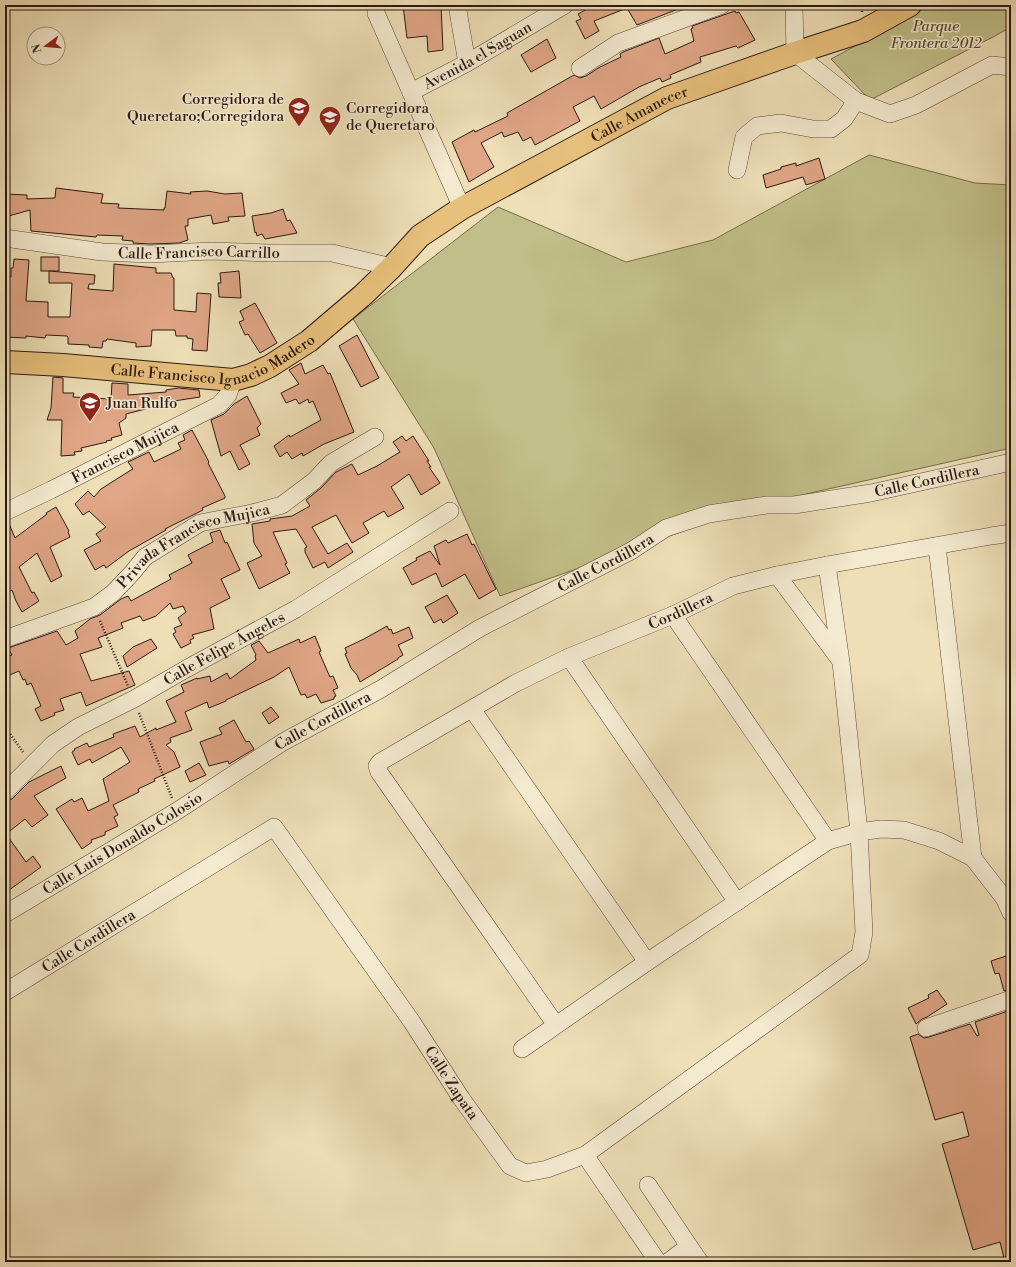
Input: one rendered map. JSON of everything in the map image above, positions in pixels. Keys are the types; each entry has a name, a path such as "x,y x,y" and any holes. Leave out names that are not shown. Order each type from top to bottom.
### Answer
{"main road":[{"name":"Calle Amanecer","path":"392,267 420,236 462,208 667,98 863,31 910,5"},
{"name":"Calle Francisco Ignacio Madero","path":"5,362 63,365 233,380 251,376 270,366 309,341 363,295 392,267"}],"street":[{"path":"376,5 376,13 462,208"},
{"path":"457,5 467,63"},
{"name":"Avenida el Saguan","path":"411,92 467,63 565,5"},
{"path":"580,68 618,44 722,5"},
{"path":"794,5 795,53 856,101 890,114 916,104 992,66 1011,67"},
{"path":"737,170 744,137 758,126 781,123 813,129 831,129 844,119 856,101"},
{"name":"Calle Francisco Carrillo","path":"5,238 102,252 150,254 212,251 332,254 392,267"},
{"name":"Francisco Mujica","path":"5,512 219,405 228,395 233,380"},
{"name":"Privada Francisco Mujica","path":"5,639 94,608 118,588 145,557 200,524 282,505 314,481 331,463 375,437"},
{"name":"Calle Cordillera","path":"239,772 283,742 381,689 480,628 631,551 666,528 708,514 767,505 794,505 871,492 1011,462"},
{"name":"Calle Felipe Ángeles","path":"5,792 53,744 78,727 134,699 296,609 450,511"},
{"name":"Cordillera","path":"556,1026 379,772 378,766 380,762 516,683 570,657 673,615 733,586 827,565 1011,533"},
{"path":"937,546 973,858"},
{"name":"Calle Zapata","path":"274,827 412,1022 462,1098 510,1166 526,1173 547,1169 585,1155 860,955 864,932 859,832 841,662 827,565"},
{"path":"777,575 841,662"},
{"path":"673,615 828,841"},
{"path":"570,657 737,902"},
{"path":"472,709 648,962"},
{"name":"Calle Luis Donaldo Colosio","path":"5,914 239,772"},
{"name":"Calle Cordillera","path":"5,992 274,827"},
{"path":"522,1049 828,841 859,832 881,829 904,830 939,841 973,858 1004,898 1011,913"},
{"path":"926,1028 1011,1000"},
{"path":"585,1155 658,1262"},
{"path":"648,1185 700,1262"},
{"path":"668,1262 689,1246"}],"path":[{"path":"5,727 33,764"}],"green space":[{"name":"Parque Frontera 2012","path":"931,5 1011,5 1011,27 870,100 831,59"},
{"path":"869,155 975,183 1011,185 1011,448 757,505 500,596 434,448 353,319 498,207 626,262 713,240"}],"building":[{"path":"403,5 441,5 443,50 428,52 427,36 407,38"},
{"path":"594,5 686,6 637,25 627,8 594,21 599,31 585,39 576,21 581,19 578,14"},
{"path":"735,11 736,13 739,12 755,40 738,48 736,46 700,57 701,62 670,75 671,78 662,82 660,78 639,87 601,109 594,96 573,107 580,121 535,145 531,137 523,141 518,132 504,137 502,132 481,143 494,167 469,182 452,142 474,130 475,132 508,116 507,113 574,75 580,78 586,76 600,67 621,57 620,54 623,52 659,38 665,54 694,41 691,29 693,28 692,26"},
{"path":"547,39 556,58 531,72 521,55"},
{"path":"819,158 825,179 806,185 803,177 766,188 763,175 781,169 781,167 796,163 796,166"},
{"path":"56,188 103,194 101,203 119,204 118,208 164,210 167,191 191,194 190,192 207,191 225,194 242,193 245,216 228,217 229,221 213,224 211,215 188,219 188,226 185,226 188,240 179,243 150,244 133,243 133,241 122,240 123,236 97,235 96,237 31,231 30,210 5,217 5,194 27,195 27,199 55,198"},
{"path":"283,209 287,221 290,220 297,233 265,239 262,234 257,236 256,232 255,233 252,216 271,213"},
{"path":"41,257 59,257 59,271 41,271"},
{"path":"14,259 29,260 26,301 48,302 48,317 70,317 72,283 49,283 49,271 95,275 94,284 89,284 88,289 113,291 114,264 156,268 156,273 171,273 174,278 174,310 196,312 197,293 211,294 207,351 192,350 193,339 187,338 187,336 176,336 175,330 152,330 151,346 136,347 136,343 107,339 106,341 103,341 102,348 89,347 89,345 68,344 67,336 46,335 45,338 26,336 26,338 5,337 5,276 11,277 11,268 13,268"},
{"path":"239,271 241,298 219,297 218,283 221,283 220,273"},
{"path":"255,303 277,343 260,353 248,334 245,335 239,322 244,320 240,311"},
{"path":"357,335 379,378 361,387 339,346"},
{"path":"301,363 305,374 323,365 328,374 330,373 354,432 324,444 303,456 302,453 292,459 287,452 280,457 274,446 289,435 290,437 321,420 313,401 309,403 308,399 299,404 296,399 286,403 281,393 299,384 289,370"},
{"path":"53,377 63,378 63,393 74,393 73,397 111,399 112,383 128,384 128,395 166,392 166,390 178,388 199,390 200,397 174,401 158,407 126,414 126,418 119,423 122,435 111,438 112,440 106,441 107,442 81,448 82,451 74,452 75,455 61,456 62,420 47,420 51,408"},
{"path":"247,396 261,424 257,428 260,435 240,445 250,464 239,470 230,451 221,456 211,420 224,414 234,404"},
{"path":"192,430 209,462 208,463 225,498 202,508 203,510 165,529 166,530 129,551 106,568 104,565 95,570 84,550 101,541 96,534 106,527 89,511 83,515 75,504 88,491 94,497 101,489 133,469 128,462 149,452 154,462 181,449 178,443 185,440 183,435"},
{"path":"402,436 406,441 413,436 429,461 427,461 431,467 429,467 440,483 421,495 409,474 391,487 404,508 388,517 384,511 363,523 369,533 352,543 336,515 312,527 328,554 347,543 353,552 328,568 325,562 313,568 305,552 305,548 307,547 296,529 273,532 290,573 259,589 247,563 262,556 254,543 252,524 270,521 270,519 292,516 310,506 306,500 321,488 336,472 352,464 358,475 377,466 400,452 393,442"},
{"path":"56,507 69,531 70,537 50,547 62,576 51,582 37,553 19,567 32,593 34,592 39,601 22,612 12,590 5,594 5,522 8,521 15,538 47,514 46,513"},
{"path":"220,530 225,543 227,542 240,570 221,579 230,598 210,608 214,629 192,635 194,638 190,640 191,643 181,648 173,634 176,632 174,628 182,625 178,618 186,612 183,606 173,609 170,603 156,616 143,621 140,616 121,623 123,628 98,638 102,647 80,654 91,681 129,671 135,685 86,706 81,692 60,699 64,710 54,713 55,715 41,721 35,709 41,706 31,683 27,685 25,679 23,680 19,671 5,677 5,658 12,655 8,648 57,631 66,645 78,638 75,631 90,619 100,615 121,599 128,596 131,601 171,579 169,575 192,563 188,555 213,542 210,533"},
{"path":"467,534 472,545 474,544 496,589 479,599 465,574 442,587 436,573 412,585 403,568 417,560 416,558 430,551 440,565 434,546 446,540 448,543"},
{"path":"447,595 458,613 443,623 441,619 434,623 425,607"},
{"path":"387,626 389,630 391,629 393,634 409,627 413,638 398,645 403,655 360,682 357,675 351,668 345,654 347,653 345,648"},
{"path":"315,636 321,651 319,652 326,668 330,677 333,676 338,688 333,690 336,696 334,699 321,703 316,694 307,698 305,694 301,695 289,667 274,677 226,701 209,708 207,702 185,712 192,730 170,738 171,742 166,745 174,752 180,767 154,779 155,781 138,789 139,792 113,805 118,815 114,817 118,826 105,832 105,835 91,840 92,842 82,849 56,809 72,799 74,802 82,798 88,811 109,801 103,779 130,762 121,747 92,763 90,759 78,765 72,752 75,750 74,749 87,743 89,747 114,737 113,734 135,726 140,737 156,728 156,730 176,722 166,701 184,692 181,685 197,678 210,676 211,682 227,673 230,679 256,660 256,655 251,645 259,641 268,653 299,639 300,643"},
{"path":"151,639 157,648 127,667 123,656 133,647"},
{"path":"271,707 279,717 269,724 262,713"},
{"path":"234,720 246,742 249,741 254,749 229,764 228,761 209,766 200,742 222,734 219,728"},
{"path":"199,763 206,775 190,782 185,771"},
{"path":"61,766 66,778 34,796 48,815 32,827 25,819 6,834 26,862 33,856 41,867 5,893 5,802 12,799 29,782"},
{"path":"1006,956 1011,979 1011,989 1004,991 999,973 995,974 991,961"},
{"path":"937,990 947,1004 916,1024 908,1008 929,998 928,995"},
{"path":"1011,1010 1011,1262 1005,1262 1000,1242 973,1250 942,1144 969,1136 963,1112 935,1120 910,1037 918,1034 924,1038 929,1037 970,1024 977,1036 979,1035 975,1022"}],"place":[{"name":"Corregidora de Queretaro;Corregidora","path":"299,128"},
{"name":"Corregidora de Queretaro","path":"330,136"},
{"name":"Juan Rulfo","path":"90,422"}]}
